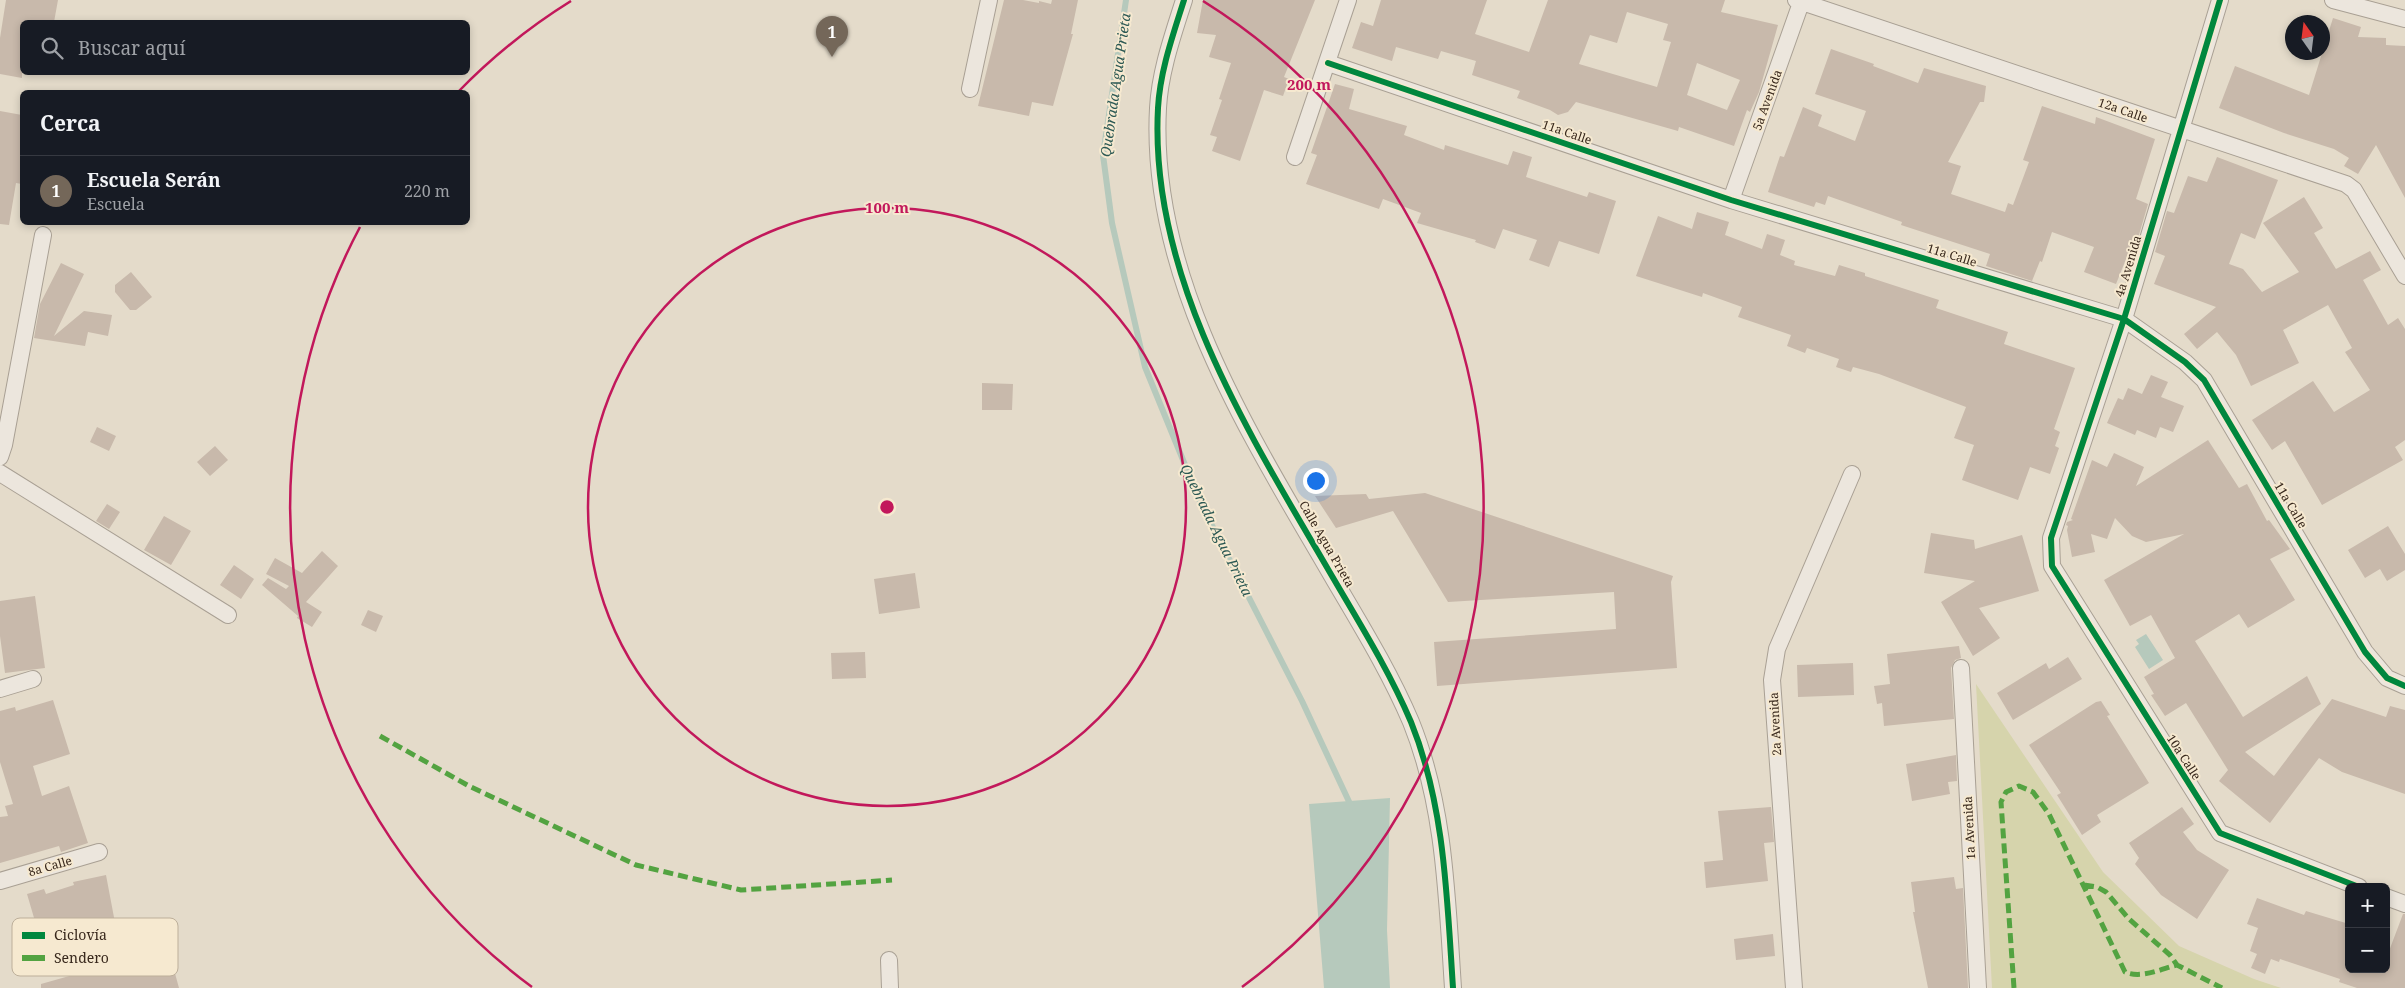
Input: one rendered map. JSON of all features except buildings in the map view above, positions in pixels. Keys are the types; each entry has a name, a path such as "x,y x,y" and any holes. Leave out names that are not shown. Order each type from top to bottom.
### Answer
{"street":[{"path":"970,89 989,0"},
{"name":"Calle Agua Prieta","path":"1184,0 1167,54 1158,107 1159,156 1166,214 1178,268 1240,415 1378,653 1411,723 1426,767 1443,855 1453,988"},
{"path":"1295,157 1328,64 1348,0"},
{"name":"4a Avenida","path":"2052,566 2051,538 2124,319 2220,0"},
{"path":"2333,0 2405,20"},
{"name":"12a Calle","path":"1800,1 2346,184 2354,190 2405,276"},
{"name":"5a Avenida","path":"1731,200 1800,1"},
{"name":"11a Calle","path":"1328,64 1731,200 2124,319 2186,362 2204,380 2365,652 2387,678 2405,686"},
{"path":"0,457 4,445 43,235"},
{"path":"0,473 228,615"},
{"name":"2a Avenida","path":"1794,988 1772,680 1777,649 1852,474"},
{"name":"10a Calle","path":"2052,566 2220,833 2349,883"},
{"name":"1a Avenida","path":"1961,668 1978,988"},
{"path":"0,689 33,679"},
{"name":"8a Calle","path":"0,881 100,852"},
{"path":"2390,898 2405,904"},
{"path":"889,960 890,988"}],"shaded area":[{"path":"2146,634 2163,660 2149,669 2135,647 2139,644 2136,640"},
{"path":"1976,684 2103,872 2179,946 2254,979 2281,988 1992,988"},
{"path":"1390,798 1387,930 1390,988 1324,988 1309,804"}],"waterway":[{"name":"Quebrada Agua Prieta","path":"1126,0 1103,155 1112,223 1145,367 1201,504 1302,701 1352,808"}],"marked path":[{"path":"380,736 469,786 636,865 741,890 892,880"},
{"path":"2014,988 2001,802 2006,792 2019,786 2033,792 2049,814 2125,972 2144,974 2177,965 2222,988"},
{"path":"2084,885 2097,887 2106,892 2129,919 2170,955 2177,965"}],"cycle path":[{"path":"1184,0 1164,67 1158,108 1159,169 1169,230 1186,289 1208,346 1235,403 1294,512 1381,661 1411,722 1431,786 1438,820 1446,887 1453,988"},
{"path":"2220,0 2124,319 2051,538 2052,566 2220,833 2349,883"},
{"path":"1328,63 1731,200 2124,319 2185,362 2204,380 2365,652 2387,678 2405,686"}],"place":[{"name":"Escuela Serán","path":"832,57"}]}
